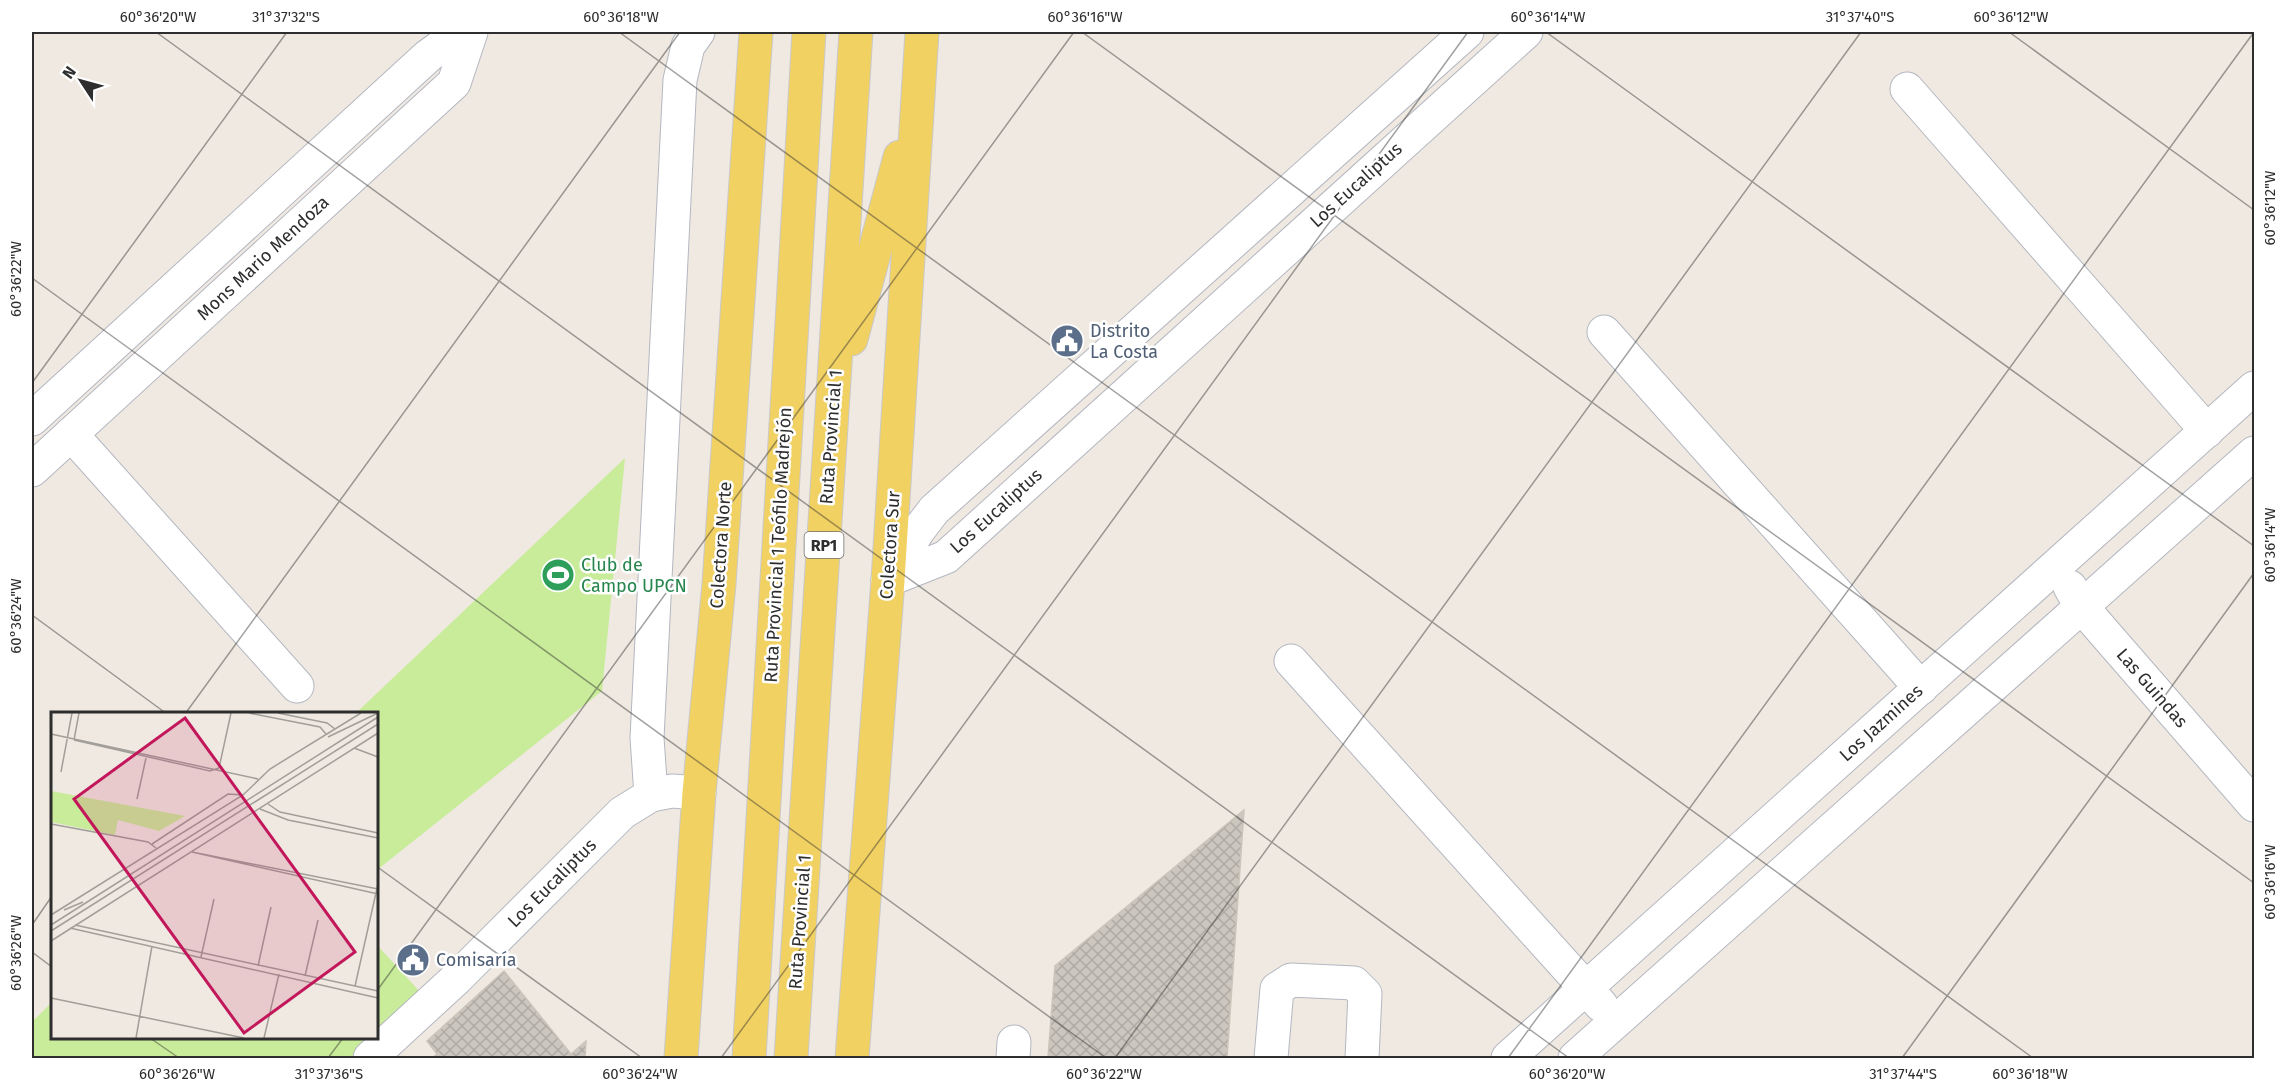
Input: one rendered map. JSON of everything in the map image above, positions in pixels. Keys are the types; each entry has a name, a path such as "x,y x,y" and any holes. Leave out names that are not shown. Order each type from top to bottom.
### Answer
{"main road":[{"name":"Colectora Norte","path":"681,1059 699,793 719,584 756,32"},
{"name":"Ruta Provincial 1 Teófilo Madrejón","path":"749,1059 809,32"},
{"name":"Ruta Provincial 1","path":"791,1059 856,32"},
{"name":"Colectora Sur","path":"852,1059 888,580 922,32"},
{"path":"832,407 918,90"}],"street":[{"name":"Mons Mario Mendoza","path":"32,419 428,56 460,32"},
{"name":"Mons Mario Mendoza","path":"32,470 454,83 471,32"},
{"path":"651,795 647,738 680,80 688,46 698,32"},
{"path":"888,580 918,531 934,510 1467,32"},
{"name":"Los Eucaliptus","path":"888,580 946,557 1526,32"},
{"path":"1908,89 2207,431"},
{"path":"1604,332 1921,688"},
{"name":"Los Jazmines","path":"1508,1059 2254,388"},
{"path":"72,434 297,686"},
{"path":"1575,1059 2254,453"},
{"name":"Las Guindas","path":"2058,565 2081,606 2254,805"},
{"path":"1291,661 1616,1022"},
{"name":"Los Eucaliptus","path":"370,1059 457,978 622,813 651,795 672,792 699,793"},
{"path":"1271,1059 1277,989 1291,980 1354,984 1365,994 1362,1059"}],"green space":[{"name":"Club de Campo UPCN","path":"625,458 602,691 378,869 378,712 357,712"},
{"path":"378,946 421,993 378,1034"},
{"path":"51,1003 51,1039 372,1039 350,1058 32,1058 32,1022"}],"building":[{"path":"1244,810 1227,1058 1048,1058 1055,966"},
{"path":"504,971 571,1054 586,1041 585,1058 432,1058 437,1054 427,1041"}],"place":[{"name":"Distrito La Costa","path":"1067,341"},
{"name":"Club de Campo UPCN","path":"558,575"},
{"name":"Comisaría","path":"413,960"}]}
